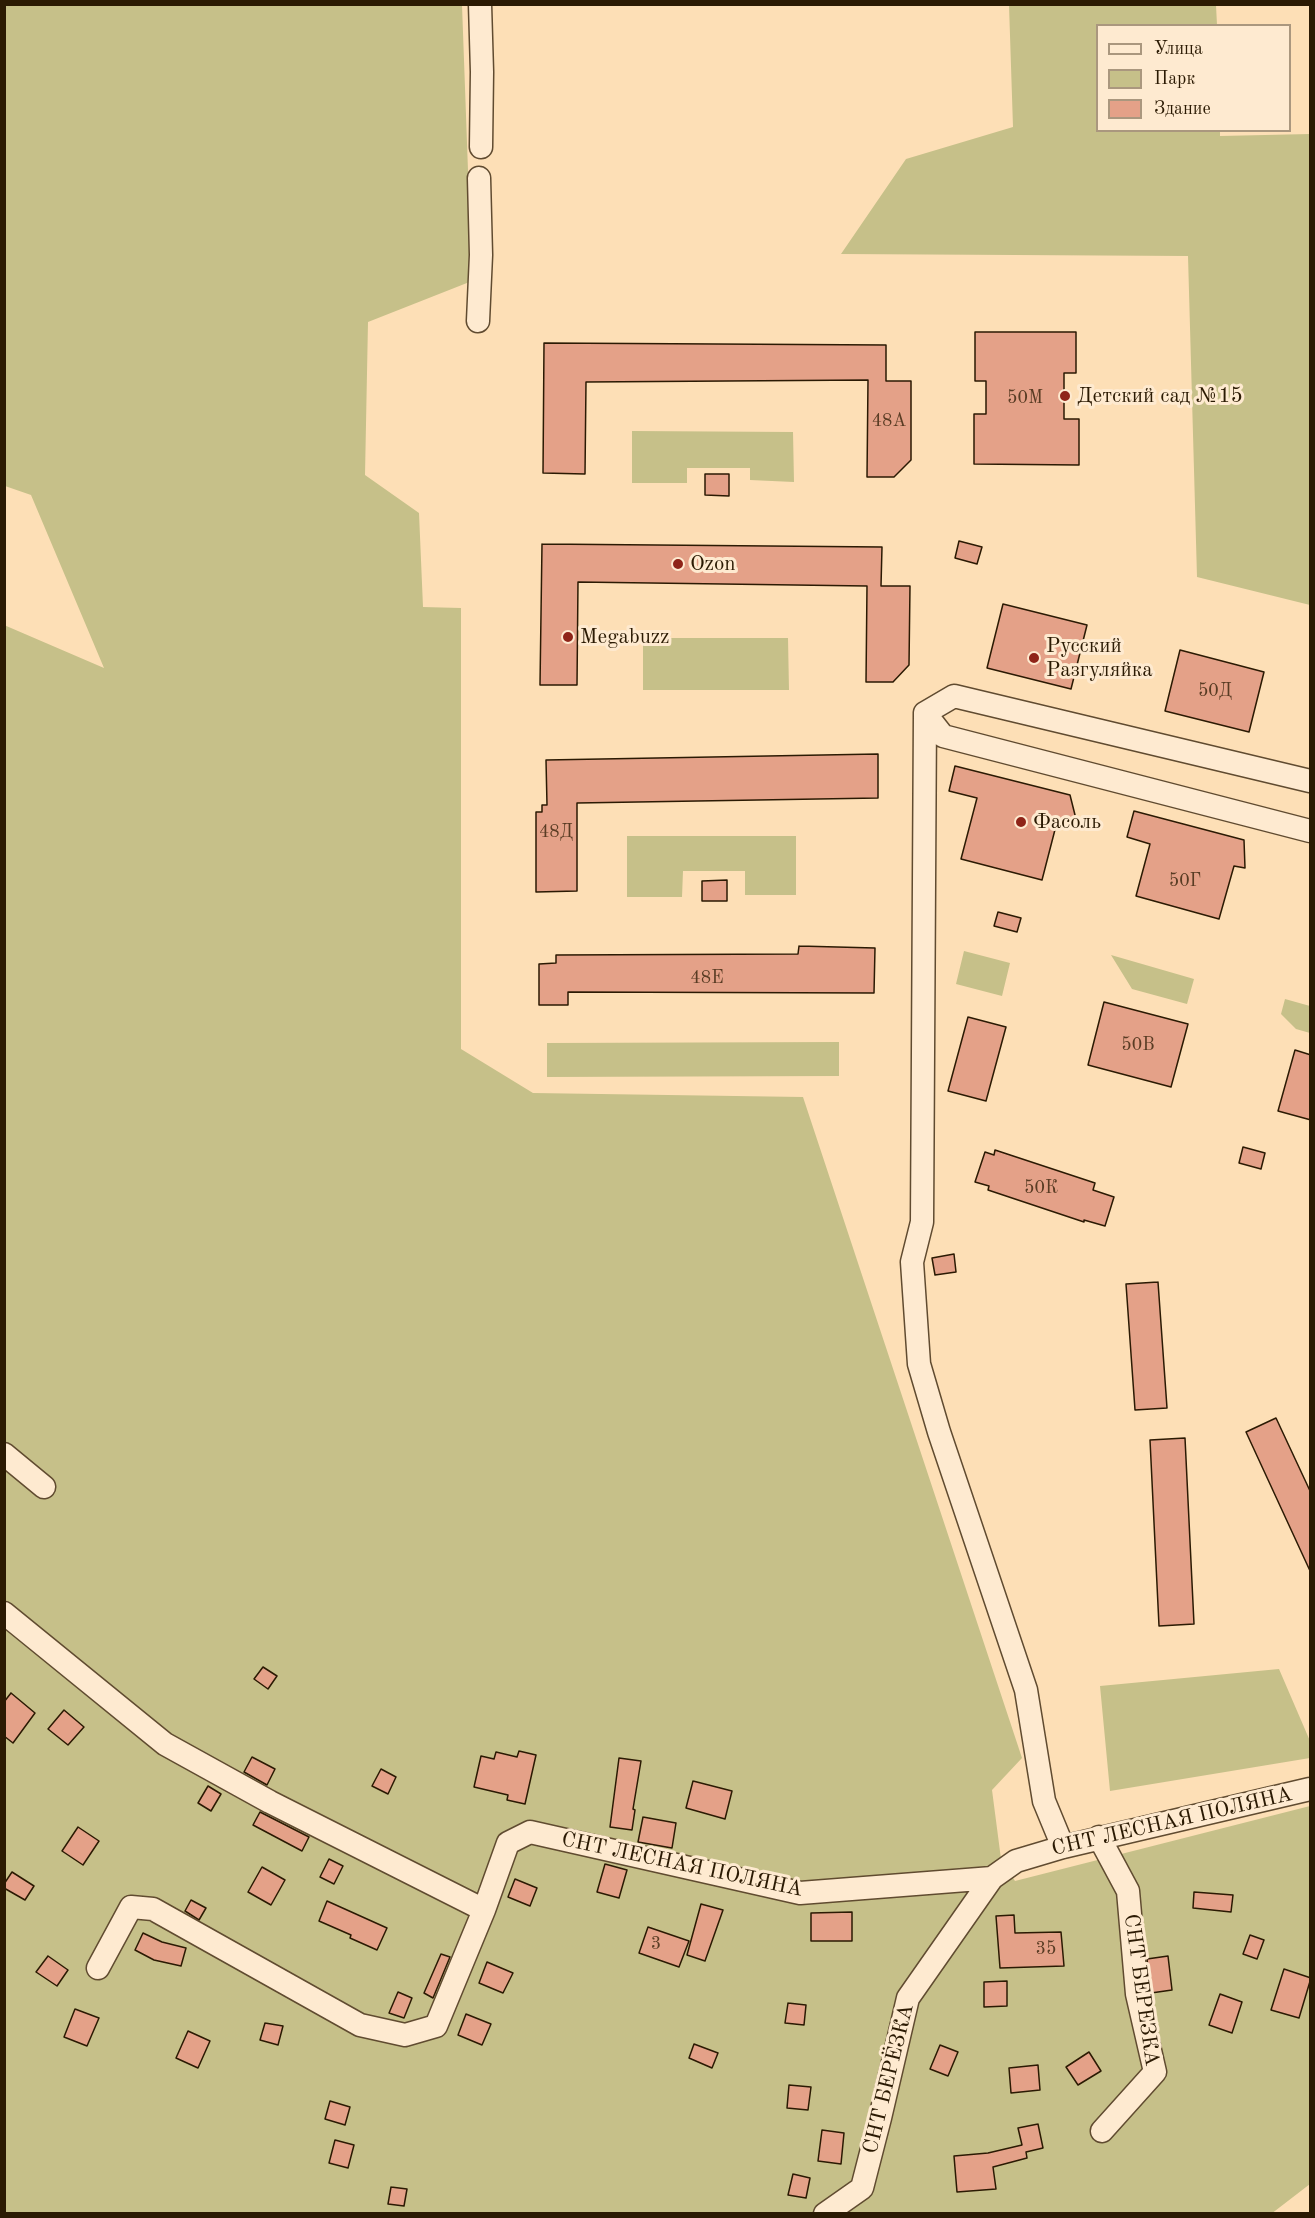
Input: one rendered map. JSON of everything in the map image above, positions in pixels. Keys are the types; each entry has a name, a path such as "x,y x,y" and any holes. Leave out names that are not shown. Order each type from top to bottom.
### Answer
{"street":[{"path":"480,4 481,147"},
{"path":"478,321 479,178"},
{"path":"925,713 954,696 1311,781"},
{"path":"925,713 943,736 1311,831"},
{"path":"925,713 922,1222 912,1262 920,1364 939,1432 1026,1690 1044,1801 1063,1847"},
{"path":"4,1454 44,1487"},
{"path":"4,1613 165,1744 270,1802 484,1910"},
{"name":"СНТ ЛЕСНАЯ ПОЛЯНА","path":"98,1968 131,1907 153,1909 360,2025 405,2035 436,2026 484,1910 508,1843 530,1832 800,1893 992,1878 1016,1861 1063,1847 1311,1789"},
{"name":"СНТ БЕРЕЗКА","path":"1099,1838 1128,1891 1137,1994 1155,2072 1102,2131"},
{"name":"СНТ БЕРЁЗКА","path":"825,2214 862,2188 908,1998 992,1878"}],"green space":[{"path":"5,5 462,5 472,281 368,322 365,475 419,513 423,607 461,608 461,1049 533,1093 803,1097 1022,1758 992,1790 1001,1859 1015,1881 1310,1806 1310,2184 1271,2214 5,2213 4,625 104,668 31,495 5,486"},
{"path":"1009,5 1216,5 1217,24 1096,24 1096,132 1220,132 1220,136 1310,134 1310,605 1197,577 1188,256 841,254 906,159 1013,127"},
{"path":"632,431 793,432 794,482 750,480 750,468 687,468 687,483 632,483"},
{"path":"643,638 788,638 789,690 643,690"},
{"path":"627,836 796,836 796,895 745,895 745,871 683,871 682,897 627,897"},
{"path":"964,951 1010,963 1002,996 956,984"},
{"path":"1111,955 1194,979 1187,1004 1132,989"},
{"path":"1285,999 1310,1006 1310,1033 1296,1029 1281,1014"},
{"path":"839,1042 839,1076 547,1077 547,1043"},
{"path":"1279,1669 1310,1741 1310,1758 1110,1791 1100,1686"}],"building":[{"path":"975,332 1076,332 1076,373 1064,373 1064,419 1079,419 1079,465 974,464 974,414 986,414 986,381 975,381"},
{"path":"544,343 886,345 886,381 911,381 911,460 894,477 867,477 868,380 586,382 585,474 543,473"},
{"path":"705,474 729,474 729,496 705,495"},
{"path":"959,541 982,547 977,564 955,558"},
{"path":"542,544 882,547 881,586 910,586 909,665 893,682 866,682 867,586 578,582 577,685 540,685"},
{"path":"1003,604 1087,625 1071,689 987,668"},
{"path":"1180,650 1264,672 1249,732 1165,711"},
{"path":"878,754 878,798 577,803 577,891 536,892 536,812 542,812 542,805 547,805 546,760"},
{"path":"955,766 1070,795 1077,823 1058,818 1042,880 961,859 977,798 949,791"},
{"path":"1134,811 1244,840 1245,868 1234,866 1219,919 1136,896 1150,844 1127,837"},
{"path":"727,880 727,901 702,901 702,881"},
{"path":"998,912 1021,918 1017,932 994,926"},
{"path":"799,946 875,948 874,993 568,992 568,1005 539,1005 539,964 556,963 556,955 798,954"},
{"path":"1104,1002 1188,1024 1171,1087 1088,1065"},
{"path":"968,1017 1006,1027 986,1101 948,1091"},
{"path":"1295,1050 1311,1055 1311,1120 1278,1111"},
{"path":"1243,1147 1265,1153 1261,1169 1239,1163"},
{"path":"995,1150 1095,1183 1093,1190 1114,1197 1105,1226 1084,1220 1084,1222 988,1190 989,1186 975,1182 985,1152 994,1155"},
{"path":"954,1254 956,1272 935,1275 932,1258"},
{"path":"1158,1282 1167,1408 1135,1410 1126,1284"},
{"path":"1276,1418 1311,1493 1311,1573 1246,1432"},
{"path":"1185,1438 1194,1624 1159,1626 1150,1440"},
{"path":"263,1667 277,1676 268,1689 254,1679"},
{"path":"11,1693 35,1713 13,1743 4,1736 4,1702"},
{"path":"64,1710 84,1727 68,1745 48,1729"},
{"path":"519,1751 536,1755 525,1804 507,1800 508,1795 474,1787 481,1756 494,1759 496,1752 517,1757"},
{"path":"252,1757 275,1769 267,1785 244,1772"},
{"path":"619,1758 641,1761 632,1830 610,1827"},
{"path":"381,1769 396,1777 388,1794 372,1786"},
{"path":"693,1781 732,1791 725,1819 686,1808"},
{"path":"208,1786 221,1794 211,1811 198,1803"},
{"path":"260,1812 309,1837 302,1851 253,1825"},
{"path":"643,1817 676,1823 672,1848 638,1842"},
{"path":"78,1827 99,1841 83,1865 62,1851"},
{"path":"329,1859 343,1866 334,1884 320,1877"},
{"path":"605,1864 627,1870 619,1898 597,1892"},
{"path":"262,1867 285,1880 271,1905 248,1892"},
{"path":"12,1872 34,1886 25,1900 4,1888"},
{"path":"515,1879 537,1888 530,1906 508,1897"},
{"path":"1194,1892 1233,1895 1231,1912 1193,1908"},
{"path":"191,1900 206,1908 199,1920 185,1911"},
{"path":"327,1901 387,1928 377,1950 319,1921"},
{"path":"701,1904 723,1910 705,1961 687,1955"},
{"path":"852,1912 852,1941 811,1941 811,1913"},
{"path":"1014,1915 1015,1933 1061,1932 1064,1966 1000,1968 996,1916"},
{"path":"648,1927 689,1941 679,1967 639,1953"},
{"path":"143,1933 162,1942 186,1948 181,1966 154,1960 135,1950"},
{"path":"1250,1935 1264,1940 1257,1959 1243,1954"},
{"path":"441,1954 450,1957 433,1998 424,1993"},
{"path":"48,1956 68,1970 57,1986 36,1972"},
{"path":"1168,1956 1172,1990 1151,1993 1147,1959"},
{"path":"487,1962 513,1973 503,1993 479,1983"},
{"path":"1284,1969 1311,1978 1299,2018 1271,2010"},
{"path":"1007,1981 1007,2006 984,2007 984,1982"},
{"path":"398,1992 412,1998 404,2018 389,2013"},
{"path":"1220,1994 1242,2002 1232,2033 1209,2025"},
{"path":"788,2003 806,2005 804,2025 785,2023"},
{"path":"75,2009 99,2018 87,2046 64,2037"},
{"path":"466,2014 491,2024 482,2045 458,2035"},
{"path":"265,2023 283,2026 278,2045 260,2040"},
{"path":"188,2031 210,2041 198,2068 176,2058"},
{"path":"694,2044 718,2053 712,2068 689,2058"},
{"path":"940,2045 958,2052 948,2076 930,2069"},
{"path":"1089,2052 1101,2071 1078,2085 1066,2067"},
{"path":"1038,2065 1040,2090 1011,2093 1009,2068"},
{"path":"789,2085 811,2087 808,2110 787,2108"},
{"path":"330,2101 350,2107 345,2125 325,2119"},
{"path":"1038,2124 1043,2148 1026,2152 1027,2158 993,2167 996,2189 957,2192 954,2156 988,2153 1022,2145 1018,2128"},
{"path":"822,2130 844,2133 841,2164 818,2161"},
{"path":"335,2140 354,2145 348,2168 329,2163"},
{"path":"793,2174 810,2178 806,2198 788,2195"},
{"path":"391,2187 407,2189 404,2206 388,2204"}],"place":[{"name":"Детский сад №15","path":"1065,396"},
{"name":"Ozon","path":"678,564"},
{"name":"Megabuzz","path":"568,637"},
{"name":"Русский Разгуляйка","path":"1034,658"},
{"name":"Фасоль","path":"1021,822"}]}
